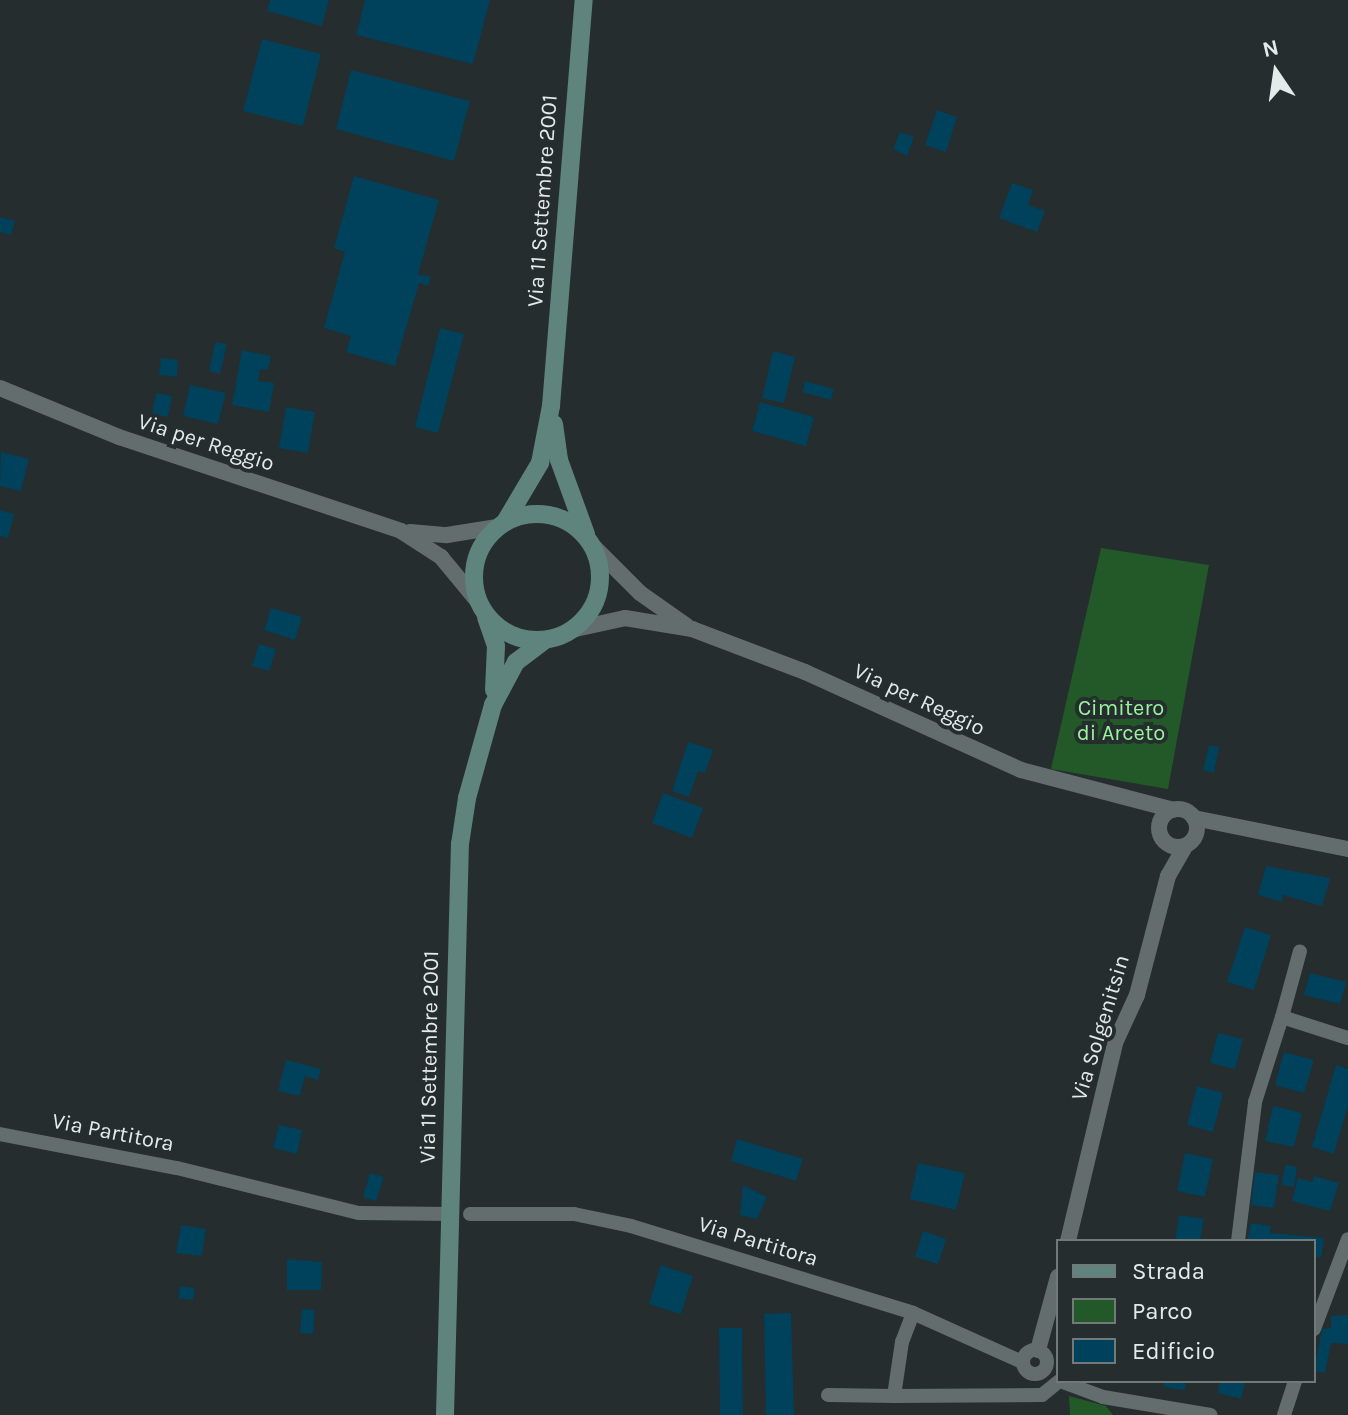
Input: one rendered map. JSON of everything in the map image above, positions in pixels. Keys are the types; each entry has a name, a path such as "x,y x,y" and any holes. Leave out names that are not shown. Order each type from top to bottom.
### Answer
{"main road":[{"name":"Via 11 Settembre 2001","path":"493,705 496,646 481,607 475,562 540,463 551,406 584,0"},
{"name":"Via 11 Settembre 2001","path":"445,1415 461,1214 460,844 467,798 493,705 509,670 545,640 571,630 597,598 600,567 559,460 551,406"},
{"path":"501,524 526,514 549,514 590,542"},
{"path":"481,607 515,636 545,640"}],"street":[{"name":"Via per Reggio","path":"0,388 119,437 401,531 447,535 501,524"},
{"name":"Via per Reggio","path":"401,531 441,557 481,607"},
{"name":"Via per Reggio","path":"590,542 640,593 692,629"},
{"name":"Via per Reggio","path":"571,630 625,618 692,629 817,677 986,756 1173,810 1192,833"},
{"name":"Via per Reggio","path":"1131,800 1161,833 1192,833 1228,822 1348,849"},
{"path":"1161,833 1173,810"},
{"name":"Via Solgenitsin","path":"1161,833 1168,876"},
{"name":"Via Solgenitsin","path":"1069,1239 1089,1166 1099,1102 1115,1043 1137,995 1168,876 1192,833"},
{"path":"1238,1239 1255,1102 1300,951"},
{"path":"1282,1017 1348,1038"},
{"name":"Via Partitora","path":"0,1134 177,1168 359,1213 574,1214 631,1226 913,1313 1022,1362 1031,1374 1044,1370 1056,1379"},
{"path":"1316,1317 1321,1288 1348,1239"},
{"path":"1038,1350 1056,1284"},
{"path":"894,1396 902,1342 913,1313"},
{"path":"1022,1362 1027,1352 1038,1350"},
{"path":"1038,1350 1046,1358 1044,1370"},
{"path":"828,1395 1042,1395 1057,1383"},
{"name":"Via Partitora","path":"1064,1383 1123,1408 1211,1415"},
{"path":"1284,1415 1294,1383"}],"green space":[{"name":"Cimitero di Arceto","path":"1101,548 1209,565 1168,789 1051,769"},
{"path":"1069,1396 1106,1406 1113,1415 1070,1415"}],"building":[{"path":"270,0 329,0 322,26 267,11"},
{"path":"365,0 490,0 473,64 356,35"},
{"path":"262,39 321,54 303,126 243,111"},
{"path":"351,70 470,101 454,161 336,129"},
{"path":"937,110 957,117 946,152 925,145"},
{"path":"900,132 914,137 907,156 893,149"},
{"path":"354,176 439,200 418,274 431,277 428,286 419,283 395,366 346,352 351,336 324,328 345,252 334,248"},
{"path":"1012,183 1033,190 1028,205 1045,211 1037,232 999,218"},
{"path":"0,217 15,221 11,235 0,232"},
{"path":"440,328 464,334 438,433 415,427"},
{"path":"215,342 227,344 220,374 209,371"},
{"path":"242,350 271,356 268,370 260,369 258,381 274,383 269,412 232,405"},
{"path":"773,351 795,357 784,403 762,398"},
{"path":"161,358 178,360 177,377 159,375"},
{"path":"805,381 834,389 831,400 802,392"},
{"path":"190,385 226,393 218,424 183,416"},
{"path":"156,393 172,396 168,417 152,414"},
{"path":"760,402 814,417 806,446 752,431"},
{"path":"286,407 315,412 308,453 279,448"},
{"path":"1,452 29,459 21,491 0,486"},
{"path":"0,510 14,514 8,538 0,536"},
{"path":"271,608 302,617 295,640 264,630"},
{"path":"259,644 276,649 269,671 252,666"},
{"path":"688,742 713,750 705,773 698,771 689,797 672,791"},
{"path":"1209,745 1219,747 1214,773 1203,770"},
{"path":"663,793 703,808 692,838 652,823"},
{"path":"1266,866 1330,878 1322,906 1283,895 1282,902 1258,895"},
{"path":"1245,927 1271,935 1254,990 1227,982"},
{"path":"1310,973 1346,982 1340,1004 1304,995"},
{"path":"1218,1033 1243,1039 1235,1069 1210,1063"},
{"path":"1284,1052 1314,1060 1304,1093 1275,1085"},
{"path":"286,1060 321,1069 318,1080 305,1076 300,1096 278,1091"},
{"path":"1336,1065 1348,1069 1348,1106 1334,1154 1312,1147"},
{"path":"1197,1086 1223,1093 1213,1132 1187,1125"},
{"path":"1273,1106 1302,1113 1294,1147 1265,1141"},
{"path":"279,1125 302,1130 297,1154 273,1148"},
{"path":"737,1139 803,1159 796,1181 731,1161"},
{"path":"1185,1153 1213,1159 1205,1197 1177,1191"},
{"path":"918,1163 965,1173 956,1210 910,1199"},
{"path":"1285,1165 1297,1167 1294,1187 1282,1185"},
{"path":"1255,1172 1279,1175 1274,1208 1251,1205"},
{"path":"370,1173 384,1177 376,1201 363,1197"},
{"path":"1314,1176 1339,1183 1330,1211 1292,1201 1298,1178 1312,1182"},
{"path":"743,1185 767,1197 757,1219 740,1215"},
{"path":"1179,1215 1204,1219 1200,1239 1175,1239"},
{"path":"1251,1223 1271,1226 1270,1233 1324,1238 1321,1258 1316,1257 1316,1239 1247,1239"},
{"path":"181,1225 206,1229 202,1256 176,1253"},
{"path":"923,1231 946,1239 938,1264 915,1257"},
{"path":"287,1259 322,1262 321,1290 287,1290"},
{"path":"661,1265 693,1276 681,1314 649,1304"},
{"path":"180,1286 195,1288 193,1300 178,1298"},
{"path":"302,1309 315,1310 313,1334 300,1333"},
{"path":"791,1313 794,1415 766,1415 764,1314"},
{"path":"1348,1315 1348,1344 1331,1343 1325,1373 1316,1371 1322,1329 1331,1328 1331,1316"},
{"path":"719,1328 742,1328 743,1415 720,1415"},
{"path":"1164,1383 1186,1383 1185,1390 1164,1387"},
{"path":"1220,1383 1245,1383 1241,1399 1218,1393"}]}
